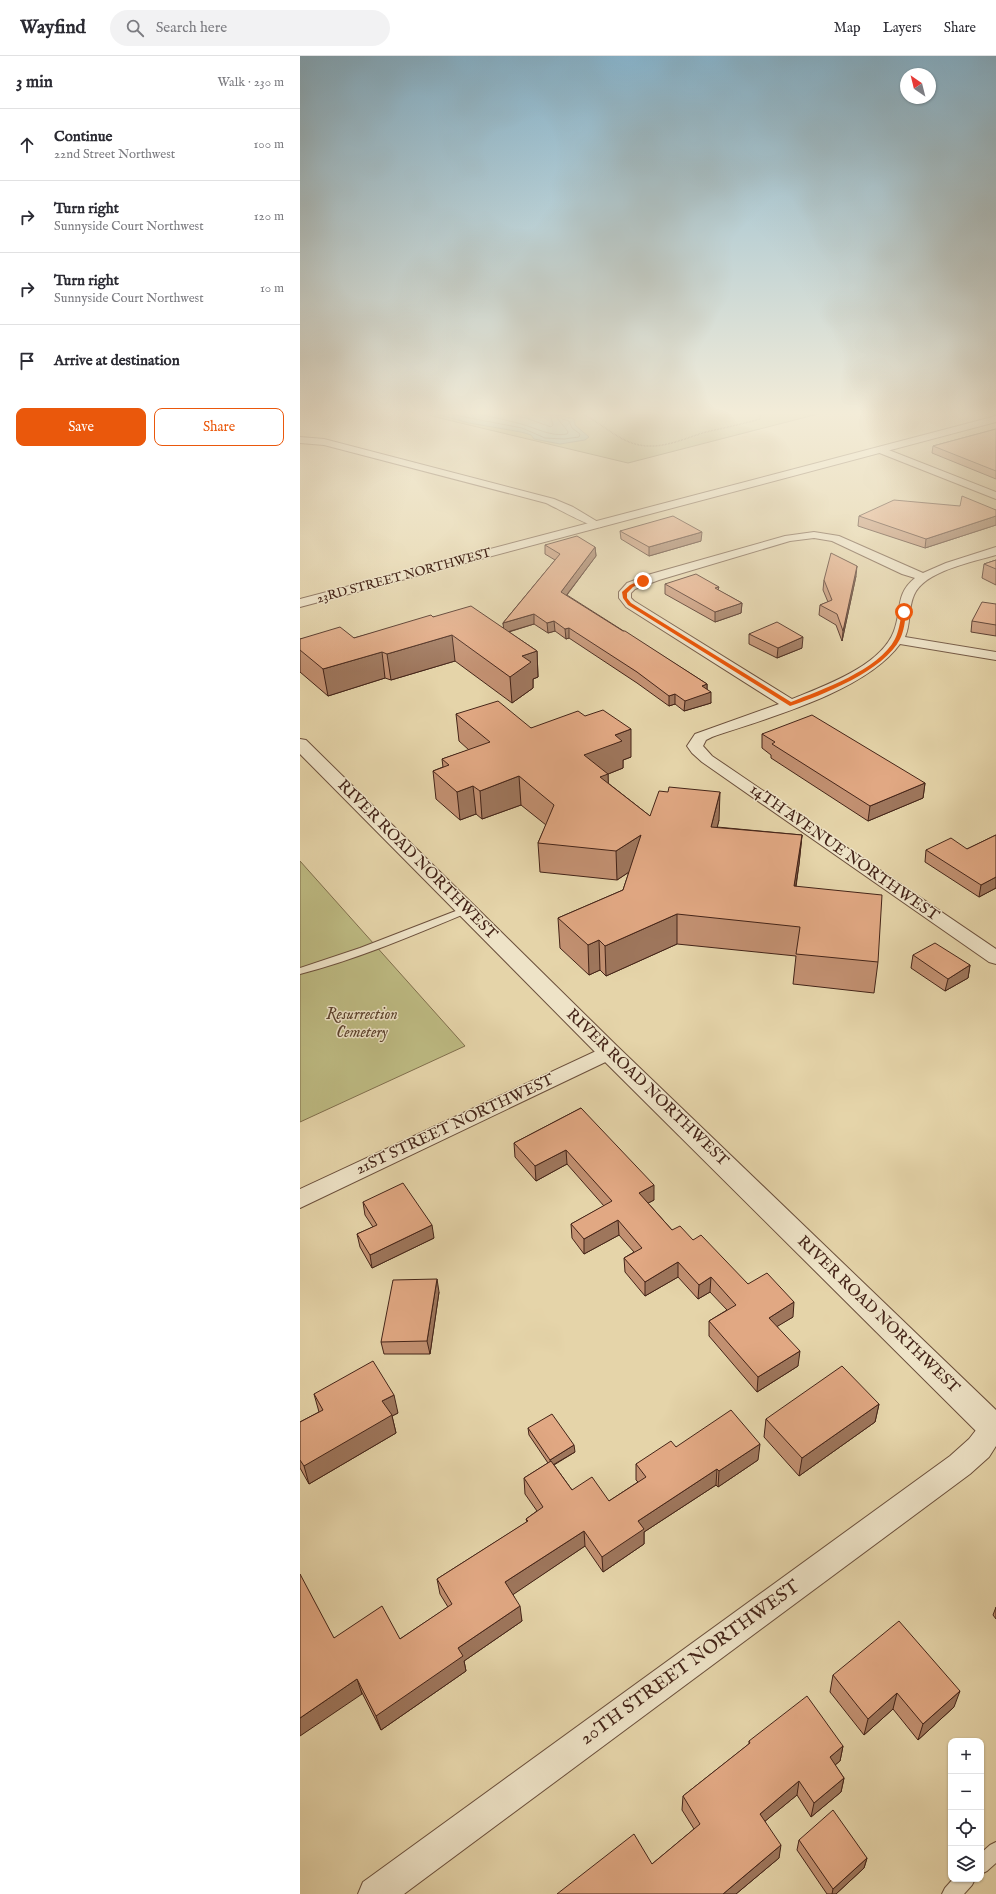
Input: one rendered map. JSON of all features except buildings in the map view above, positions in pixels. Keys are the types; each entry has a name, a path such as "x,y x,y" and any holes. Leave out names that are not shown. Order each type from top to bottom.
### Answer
{"street":[{"path":"545,500 569,509 597,525"},
{"name":"23RD STREET NORTHWEST","path":"300,603 693,500"},
{"path":"924,577 906,571 840,540 826,536 814,535 789,538 656,577 631,586 624,592 625,598 630,604 790,704 842,684 860,673 889,650 897,640 902,628 907,598 911,589 924,577 939,570 996,551"},
{"path":"897,640 996,656"},
{"name":"14TH AVENUE NORTHWEST","path":"790,704 700,737 695,746 697,750 707,759 992,949"},
{"name":"RIVER ROAD NORTHWEST","path":"300,744 609,1052 995,1427"},
{"name":"21ST STREET NORTHWEST","path":"300,1199 609,1052"},
{"name":"20TH STREET NORTHWEST","path":"375,1894 960,1465 979,1448 995,1427"}],"lane":[{"path":"300,971 329,963 400,937 466,910"},
{"path":"984,1862 996,1851"},
{"path":"950,1894 963,1882"}],"green space":[{"name":"Resurrection Cemetery","path":"300,861 465,1046 300,1122"}],"route":[{"path":"643,581 631,586 624,592 625,598 630,604 790,704 842,684 876,662 897,640 902,628 904,612"}]}
